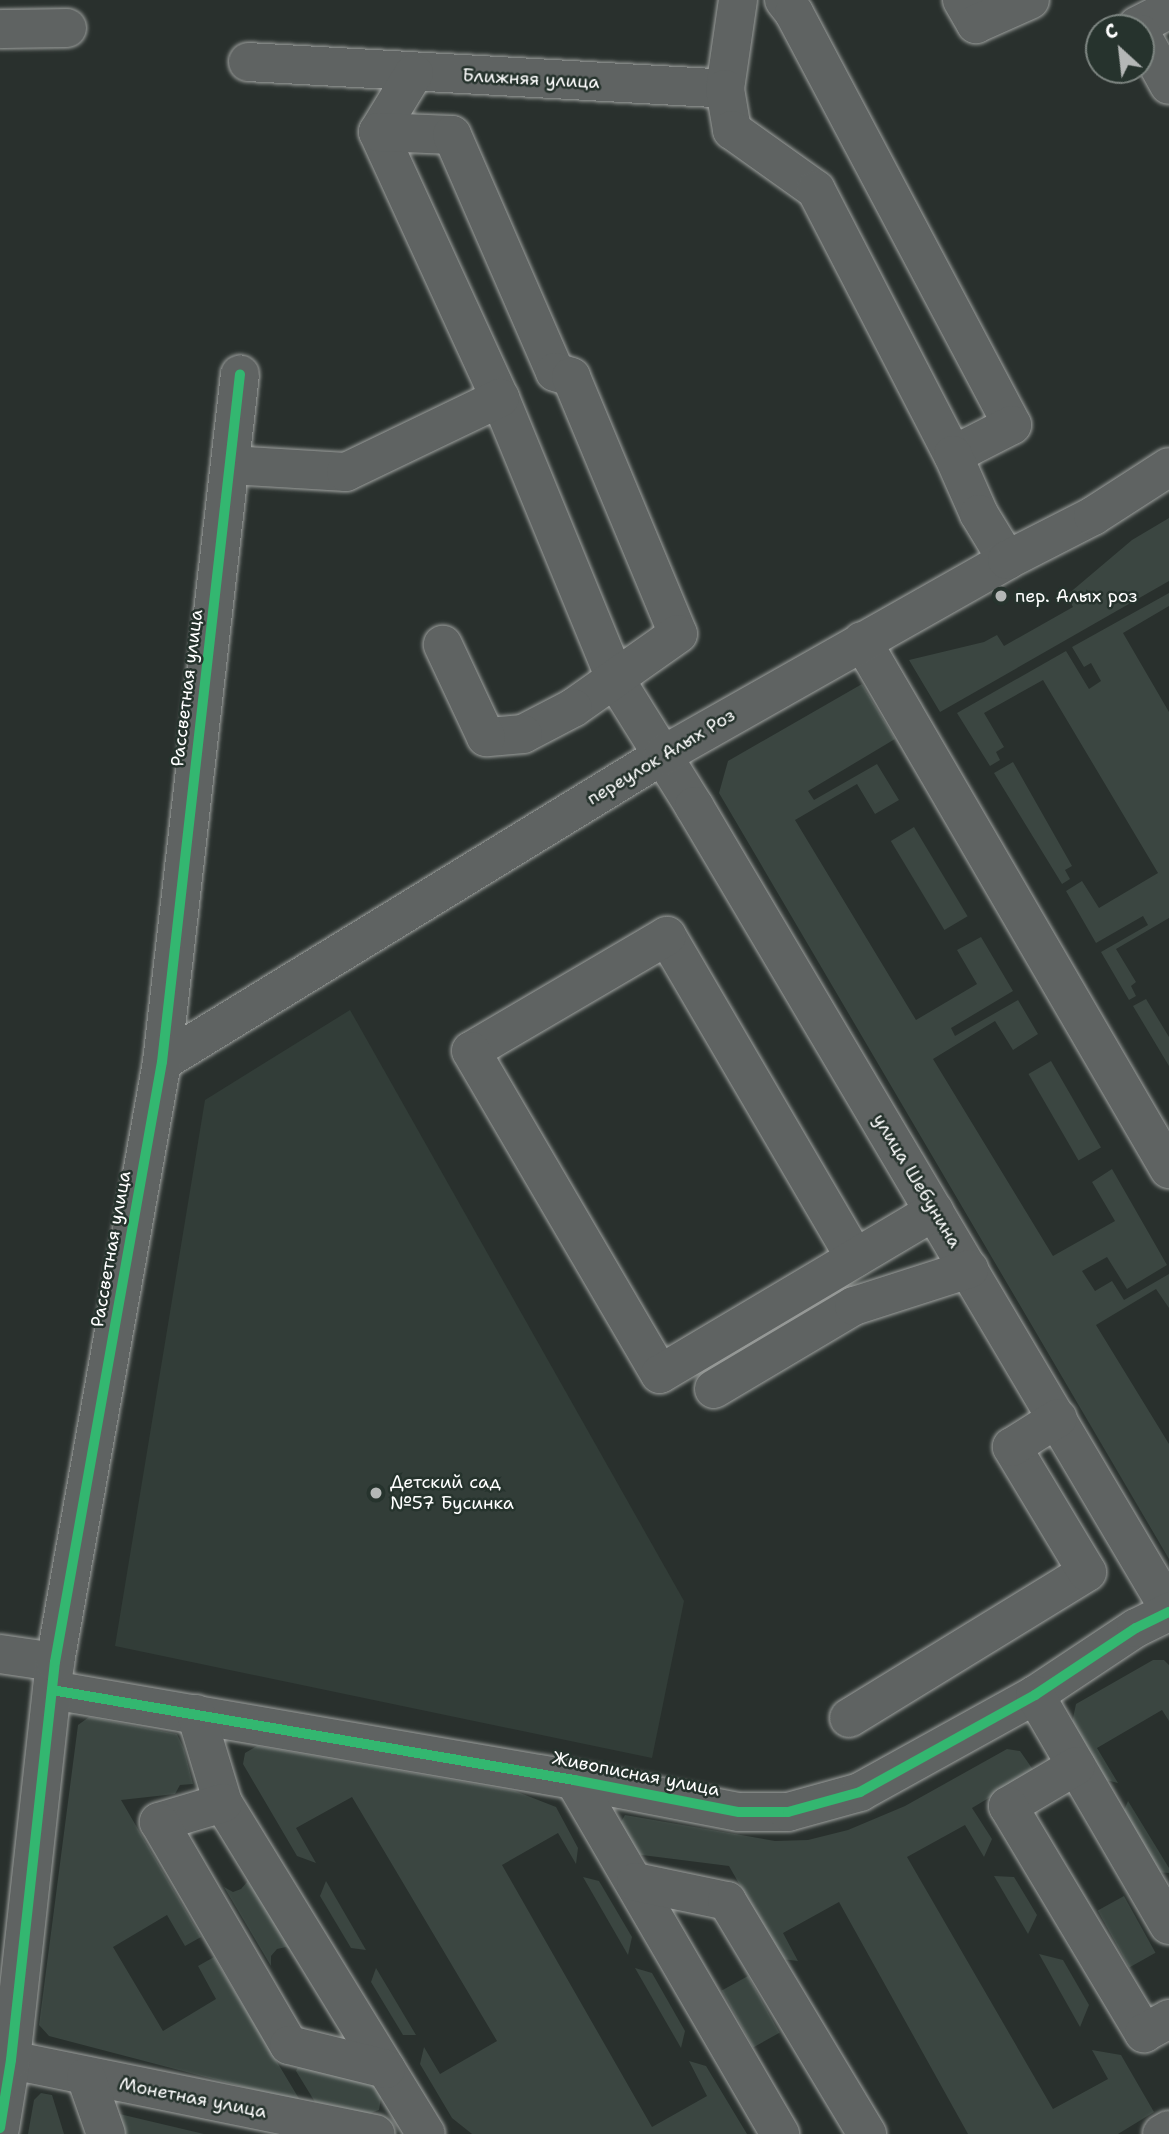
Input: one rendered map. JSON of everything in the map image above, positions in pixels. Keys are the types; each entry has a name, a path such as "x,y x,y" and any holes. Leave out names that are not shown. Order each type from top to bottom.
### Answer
{"street":[{"path":"738,0 724,89 732,130 816,190 953,455 979,514 1007,560"},
{"path":"784,0 794,13 1012,425 953,455"},
{"path":"962,0 976,24 1030,0"},
{"path":"0,29 66,28"},
{"path":"1155,52 1169,85"},
{"name":"Ближняя улица","path":"248,62 724,89"},
{"path":"414,73 378,132 452,135 555,372 571,377 678,634 573,708 523,734 486,737 443,645"},
{"name":"улица Шебунина","path":"378,132 500,398 615,679 1058,1418 1169,1610"},
{"name":"Рассветная улица","path":"0,2127 11,2060 53,1676 162,1062 240,374"},
{"path":"230,465 345,472 500,398"},
{"name":"переулок Алых Роз","path":"162,1062 663,755 1007,560 1093,516 1169,467"},
{"path":"862,641 1169,1169"},
{"path":"855,1258 667,936 471,1051 660,1374 855,1258 934,1211"},
{"path":"714,1389 854,1306 969,1269"},
{"path":"849,1717 1087,1572 1012,1447 1058,1418"},
{"name":"Живописная улица","path":"0,1654 53,1676 196,1714 575,1780 739,1812 788,1812 860,1792 1035,1695 1136,1628 1169,1610"},
{"path":"1035,1695 1169,1925"},
{"path":"196,1714 223,1803 426,2134"},
{"path":"1076,1766 1008,1806 1144,2033 1169,2019"},
{"path":"575,1780 780,2134"},
{"path":"223,1803 159,1822 289,2045 386,2068"},
{"path":"636,1882 727,1901 867,2134"},
{"name":"Монетная улица","path":"11,2060 376,2134"},
{"path":"86,2077 106,2134"},
{"path":"1162,2134 1169,2130"}],"shaded area":[{"path":"1169,518 1169,581 940,712 909,660 984,642 997,635 1004,646 1073,607 1067,595 1132,540"},
{"path":"1169,593 1169,606 1123,633 1169,712 1169,918 1116,949 1136,982 1131,986 1136,996 1129,1000 1101,952 1148,925 1143,916 1096,943 1066,891 1082,881 1099,908 1158,873 1043,680 984,713 1004,747 996,752 1000,760 990,766 957,713 1066,651 1089,689 1101,681 1091,663 1084,667 1072,647"},
{"path":"862,684 895,739 808,791 814,800 877,764 899,800 875,814 857,784 795,820 916,1020 977,984 957,950 981,937 1013,991 951,1028 955,1036 1018,1000 1038,1034 1013,1050 995,1021 933,1059 1053,1256 1115,1221 1092,1182 1112,1169 1167,1265 1127,1289 1107,1257 1082,1271 1095,1291 1112,1281 1124,1300 1169,1274 1169,1308 1156,1289 1096,1325 1169,1444 1169,1559 719,793 728,761"},
{"path":"1013,762 1072,866 1065,870 1070,879 1062,884 994,773"},
{"path":"914,827 968,916 944,930 891,841"},
{"path":"1146,999 1169,1037 1169,1066 1133,1006"},
{"path":"350,1010 684,1601 652,1758 115,1646 205,1100"},
{"path":"1051,1061 1101,1148 1078,1161 1028,1074"},
{"path":"1153,1660 1164,1660 1169,1665 1169,1721 1162,1710 1097,1748 1118,1783 1098,1778 1072,1723 1076,1704"},
{"path":"89,1717 177,1734 193,1784 180,1785 175,1794 121,1800 201,1937 185,1946 167,1915 113,1947 163,2031 216,1999 198,1966 214,1957 301,2102 49,2036 39,2025 78,1725"},
{"path":"257,1746 515,1791 556,1807 578,1848 576,1864 558,1833 502,1865 652,2127 707,2096 689,2061 706,2066 747,2134 472,2134 452,2118 420,2064 424,2047 440,2074 497,2041 352,1797 296,1828 316,1863 297,1856 243,1764 245,1753"},
{"path":"1007,1749 1020,1751 1034,1771 972,1808 992,1839 984,1857 965,1825 907,1857 1053,2109 1108,2079 1092,2050 1121,2055 1154,2112 1118,2134 968,2134 839,1902 783,1933 798,1961 782,1959 729,1866 634,1854 618,1827 625,1815 775,1841 808,1840 848,1830 905,1806"},
{"path":"1128,1801 1169,1868 1169,1873 1156,1872 1122,1815"},
{"path":"246,1873 294,1952 286,1947 277,1949 271,1956 271,1966 224,1887 233,1892 241,1889 247,1882"},
{"path":"994,1876 1014,1877 1037,1915 1028,1934"},
{"path":"583,1877 599,1881 632,1937 628,1955"},
{"path":"326,1881 366,1950 351,1948 320,1896"},
{"path":"1124,1896 1156,1953 1129,1967 1098,1911"},
{"path":"1039,1954 1063,1960 1089,2005 1080,2027"},
{"path":"376,1968 416,2035 403,2035 371,1982"},
{"path":"635,1968 652,1973 685,2031 681,2048"},
{"path":"748,1976 780,2033 753,2047 722,1991"},
{"path":"298,2067 372,2083 382,2093 379,2110 368,2114 315,2102 296,2071"},
{"path":"41,2093 52,2095 64,2134 28,2134 34,2100"},
{"path":"111,2112 204,2134 117,2134"}],"cycle path":[{"path":"0,2128 11,2060 55,1662 162,1062 240,374"},
{"path":"52,1690 574,1780 739,1812 788,1812 860,1792 1035,1695 1136,1628 1169,1612"}],"place":[{"name":"пер. Алых роз","path":"1001,596"},
{"name":"Детский сад №57 Бусинка","path":"376,1493"}]}
